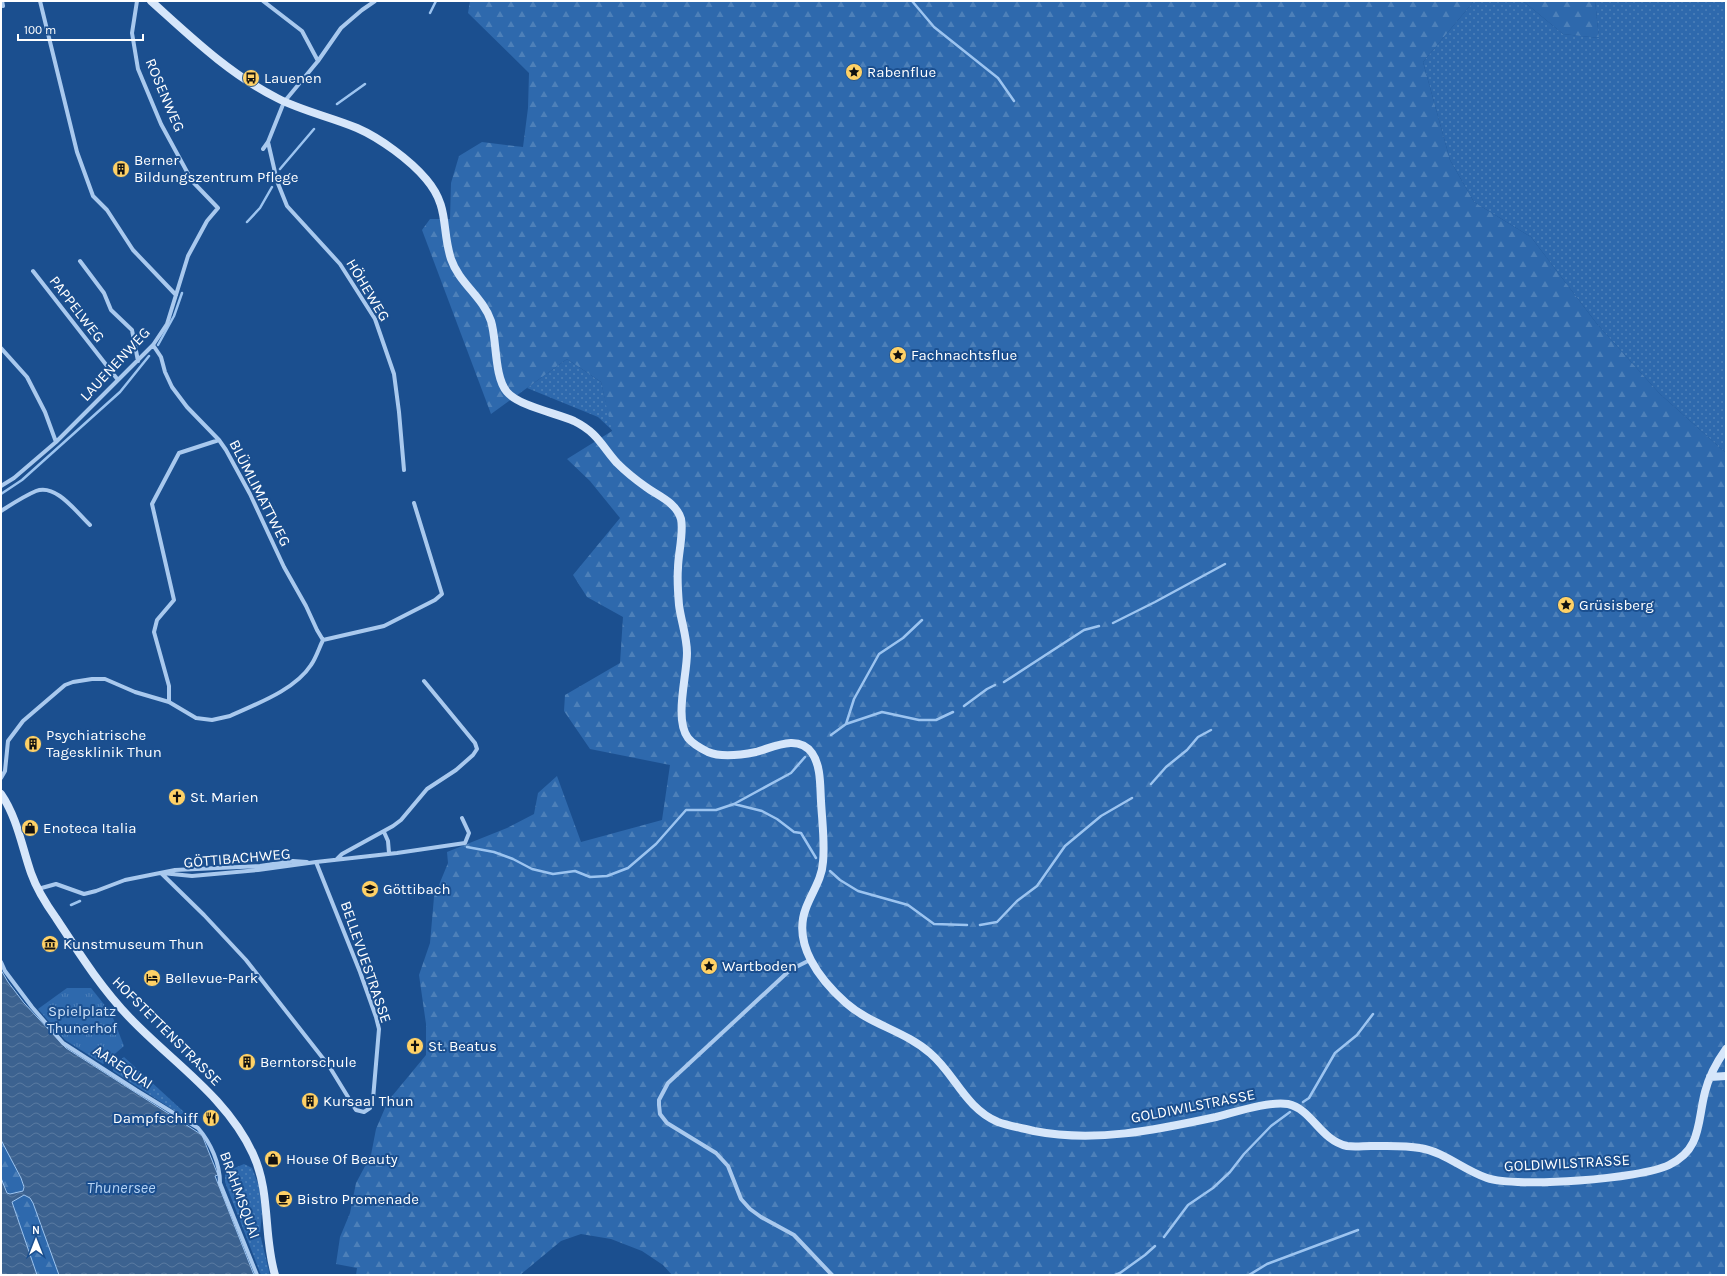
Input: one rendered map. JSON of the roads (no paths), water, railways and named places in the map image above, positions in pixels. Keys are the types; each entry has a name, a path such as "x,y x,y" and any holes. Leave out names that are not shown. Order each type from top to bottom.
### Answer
{"street":[{"path":"40,1 77,152 92,196 107,210 133,250 176,295"},
{"name":"ROSENWEG","path":"137,1 132,33 138,69 161,124 192,181 218,208"},
{"name":"GOLDIWILSTRASSE","path":"151,1 204,48 256,87 284,102 362,130 395,152 421,172 435,190 443,208 451,259 456,270 487,309 494,329 500,377 508,393 526,403 575,422 598,436 618,464 643,485 670,502 681,521 677,569 679,603 687,655 682,708 683,726 688,738 702,750 720,756 750,753 780,744 795,743 806,746 816,758 819,773 823,865 819,880 803,914 802,929 804,944 810,960 821,976 844,1002 878,1025 904,1034 932,1054 944,1067 967,1099 982,1113 999,1122 1056,1135 1093,1136 1157,1130 1280,1104 1292,1105 1302,1110 1326,1136 1347,1146 1411,1146 1433,1151 1486,1178 1500,1181 1514,1183 1574,1180 1640,1174 1662,1169 1681,1159 1694,1144 1698,1134 1704,1094 1714,1066 1726,1049"},
{"path":"263,1 302,31 318,61"},
{"path":"263,149 268,142 284,102 318,61 341,28 375,1"},
{"name":"HÖHEWEG","path":"268,142 277,181 287,206 340,264 375,319 394,374 404,470"},
{"name":"LAUENENWEG","path":"1,486 14,478 56,442 153,346 167,324 188,256 207,221 218,208"},
{"path":"80,261 104,293 111,310 132,330 138,361"},
{"name":"PAPPELWEG","path":"33,271 118,380"},
{"name":"BLÜMLIMATTWEG","path":"153,346 161,357 165,372 172,387 187,407 219,440 239,473 284,567 323,640"},
{"path":"1,348 27,377 45,412 56,442"},
{"path":"169,702 169,686 154,632 157,620 174,600 152,504 179,453 219,440"},
{"path":"1,511 38,490 49,490 56,492 90,526"},
{"path":"1,778 4,771 8,741 23,721 65,685 82,680 105,679 135,692 169,702 190,716 204,720 230,716 282,691 297,680 312,664 323,640 384,626 435,600 442,594 414,503"},
{"name":"GÖTTIBACHWEG","path":"337,859 342,854 384,832 401,820 427,789 456,770 477,749 475,743 424,681"},
{"name":"HOFSTETTENSTRASSE","path":"1,794 12,814 31,873 38,889 100,984 114,1002 142,1031 226,1110 239,1128 254,1157 263,1182 266,1200 268,1240 275,1275"},
{"name":"GÖTTIBACHWEG","path":"161,873 192,876 285,867 337,859 389,853 397,854 464,843 468,834 462,818"},
{"path":"384,832 388,841 389,853"},
{"name":"GÖTTIBACHWEG","path":"38,889 56,884 80,894 88,894 125,880 194,868 260,866 293,861 316,862"},
{"name":"BELLEVUESTRASSE","path":"161,873 204,915 246,960 329,1066 356,1110 364,1112 370,1108 373,1099 379,1029 360,972 316,862"},
{"path":"810,960 790,970 679,1072 668,1083 662,1092 659,1105 660,1114 667,1123 722,1159 728,1166 742,1198 750,1208 761,1217 794,1236 832,1275"},
{"name":"AAREQUAI","path":"1,962 5,971 32,1007 63,1043 198,1128 205,1136 210,1146"},
{"path":"1710,1077 1726,1076"},
{"name":"BRAHMSQUAI","path":"210,1146 220,1171 220,1183 257,1275"}],"water":[{"name":"Thunersee","path":"1,970 24,1003 66,1048 202,1135 218,1175 215,1176 254,1275 59,1275 33,1203 30,1198 24,1195 12,1202 37,1275 1,1275 1,1178 7,1193 10,1194 23,1191 24,1187 21,1178 1,1140"}],"waterway":[{"path":"430,13 436,1"},
{"path":"912,1 934,27 998,78 1014,101"},
{"path":"337,104 365,84"},
{"path":"280,169 314,129"},
{"path":"247,222 260,208 272,187"},
{"path":"158,345 174,316 182,293"},
{"path":"1,494 22,480 120,392 149,356"},
{"path":"1113,623 1225,564"},
{"path":"846,724 854,699 879,654 903,638 922,620"},
{"path":"1004,682 1084,630 1099,626"},
{"path":"964,706 995,685"},
{"path":"831,735 846,724 882,712 919,720 936,720 953,712"},
{"path":"1151,784 1166,767 1187,750 1198,737 1211,730"},
{"path":"734,804 791,773 805,757"},
{"path":"980,925 997,922 1017,901 1037,886 1065,846 1101,816 1132,798"},
{"path":"467,847 494,852 513,859 532,869 553,874 575,871 590,877 607,876 628,868 656,844 686,810 716,810 734,804 762,811 777,819 794,832 801,833 816,858"},
{"path":"830,871 840,880 858,891 908,905 934,924 967,925"},
{"name":"Göttibach","path":"71,905 80,901"},
{"path":"1303,1102 1309,1098 1335,1053 1357,1035 1373,1014"},
{"path":"1164,1237 1188,1205 1213,1188 1230,1172 1244,1154 1271,1126 1290,1112"},
{"path":"1249,1275 1267,1264 1358,1230"},
{"path":"1115,1275 1145,1255 1155,1246"}],"place":[{"name":"Rabenflue","path":"854,72"},
{"name":"Lauenen","path":"251,78"},
{"name":"Berner Bildungszentrum Pflege","path":"121,169"},
{"name":"Fachnachtsflue","path":"898,355"},
{"name":"Grüsisberg","path":"1566,605"},
{"name":"Psychiatrische Tagesklinik Thun","path":"33,744"},
{"name":"St. Marien","path":"177,797"},
{"name":"Enoteca Italia","path":"30,828"},
{"name":"Göttibach","path":"370,889"},
{"name":"Kunstmuseum Thun","path":"50,944"},
{"name":"Wartboden","path":"709,966"},
{"name":"Bellevue-Park","path":"152,978"},
{"name":"St. Beatus","path":"415,1046"},
{"name":"Berntorschule","path":"247,1062"},
{"name":"Kursaal Thun","path":"310,1101"},
{"name":"Dampfschiff","path":"211,1118"},
{"name":"House Of Beauty","path":"273,1159"},
{"name":"Bistro Promenade","path":"284,1199"}],"park label":[{"name":"Spielplatz Thunerhof","path":"82,1020"}]}
